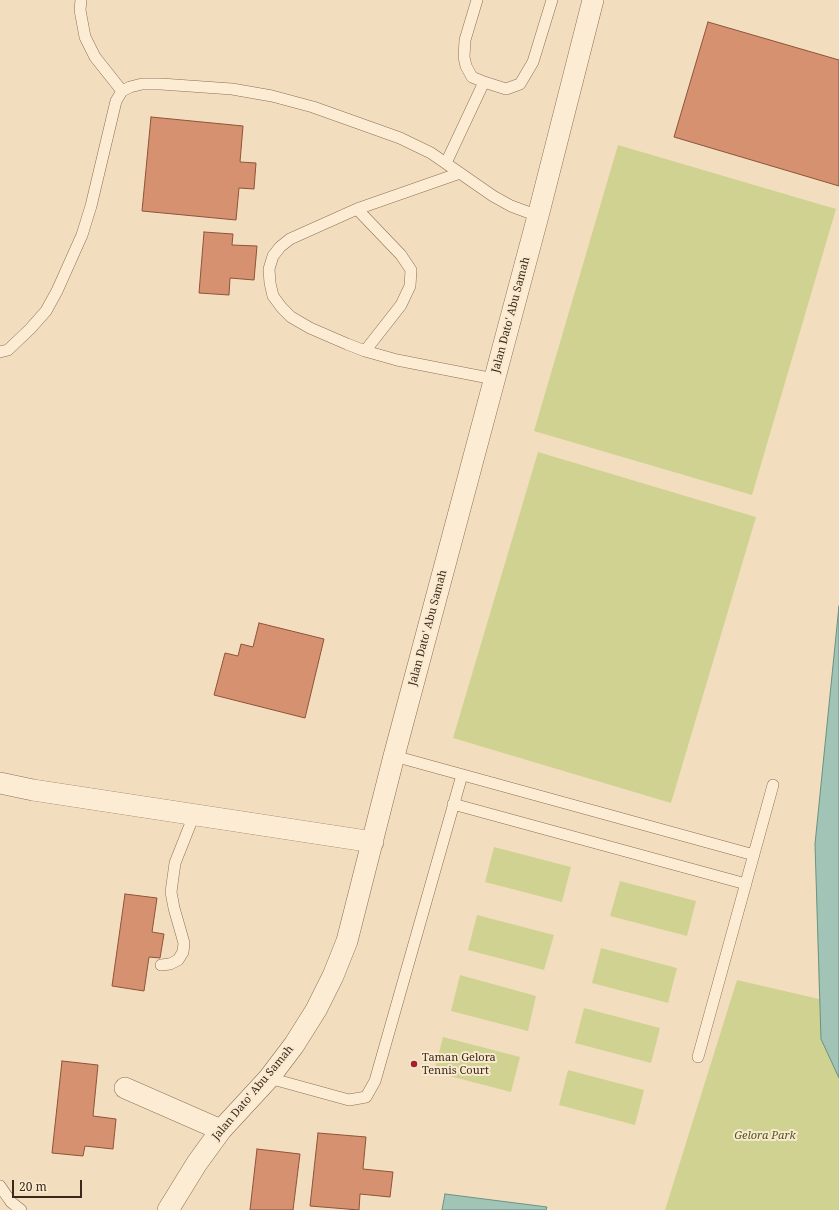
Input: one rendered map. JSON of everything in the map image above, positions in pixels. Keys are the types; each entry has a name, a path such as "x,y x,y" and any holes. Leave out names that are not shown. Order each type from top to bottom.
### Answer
{"street":[{"name":"Jalan Dato' Abu Samah","path":"168,1210 197,1163 221,1130 269,1078 294,1045 313,1016 333,976 347,941 394,756 538,216 593,0"},
{"path":"0,783 33,790 373,842"},
{"path":"125,1088 221,1130"}],"lane":[{"path":"81,0 80,10 85,36 95,57 122,91"},
{"path":"477,0 465,40 464,57 466,66 472,76 484,82 506,89 520,84 533,62 552,0"},
{"path":"446,163 484,82"},
{"path":"0,352 8,350 30,329 46,311 57,291 82,235 91,206 116,101 122,91 130,86 142,84 161,84 232,89 272,96 313,107 400,138 432,153 499,200 538,216"},
{"path":"460,173 357,209 290,239 280,247 273,256 269,269 270,283 273,296 282,308 291,316 310,328 365,351 404,362 494,380"},
{"path":"357,209 401,255 411,270 410,286 401,304 365,351"},
{"path":"394,756 754,855"},
{"path":"269,1078 349,1100 366,1097 375,1081 462,775"},
{"path":"698,1057 773,785"},
{"path":"454,804 746,884"},
{"path":"161,965 170,964 178,960 183,952 184,943 171,892 175,863 194,815"},
{"path":"0,1186 11,1202 21,1210"}],"green space":[{"path":"618,145 836,209 752,495 534,431"},
{"path":"538,452 756,517 671,803 453,738"},
{"name":"Gelora Park","path":"839,606 839,1210 665,1210 737,980 819,999 815,844"},
{"path":"494,847 571,867 562,902 485,882"},
{"path":"620,881 696,901 687,936 610,916"},
{"path":"477,915 554,935 544,970 468,950"},
{"path":"601,948 677,968 668,1003 592,983"},
{"path":"460,975 536,996 528,1031 451,1011"},
{"path":"584,1008 660,1028 651,1063 575,1043"},
{"path":"443,1037 520,1057 511,1092 434,1072"},
{"path":"568,1070 644,1090 635,1125 559,1105"}],"shaded area":[{"path":"839,606 839,1078 821,1039 815,844"},
{"path":"445,1194 547,1207 546,1210 442,1210"}],"building":[{"path":"708,22 839,60 839,186 674,137"},
{"path":"151,117 243,126 240,162 256,163 254,189 239,188 236,220 142,211"},
{"path":"204,232 233,234 232,245 257,246 254,280 230,278 229,295 199,293"},
{"path":"259,623 324,639 305,718 214,695 225,653 238,656 241,644 253,647"},
{"path":"125,894 157,898 152,932 164,934 160,958 149,957 144,991 112,986"},
{"path":"62,1061 98,1065 93,1116 116,1119 113,1149 85,1146 83,1156 52,1153"},
{"path":"318,1133 366,1137 363,1169 393,1172 390,1197 360,1194 359,1210 310,1206"},
{"path":"257,1149 300,1154 293,1210 250,1210"}],"place":[{"name":"Taman Gelora Tennis Court","path":"414,1064"}]}
